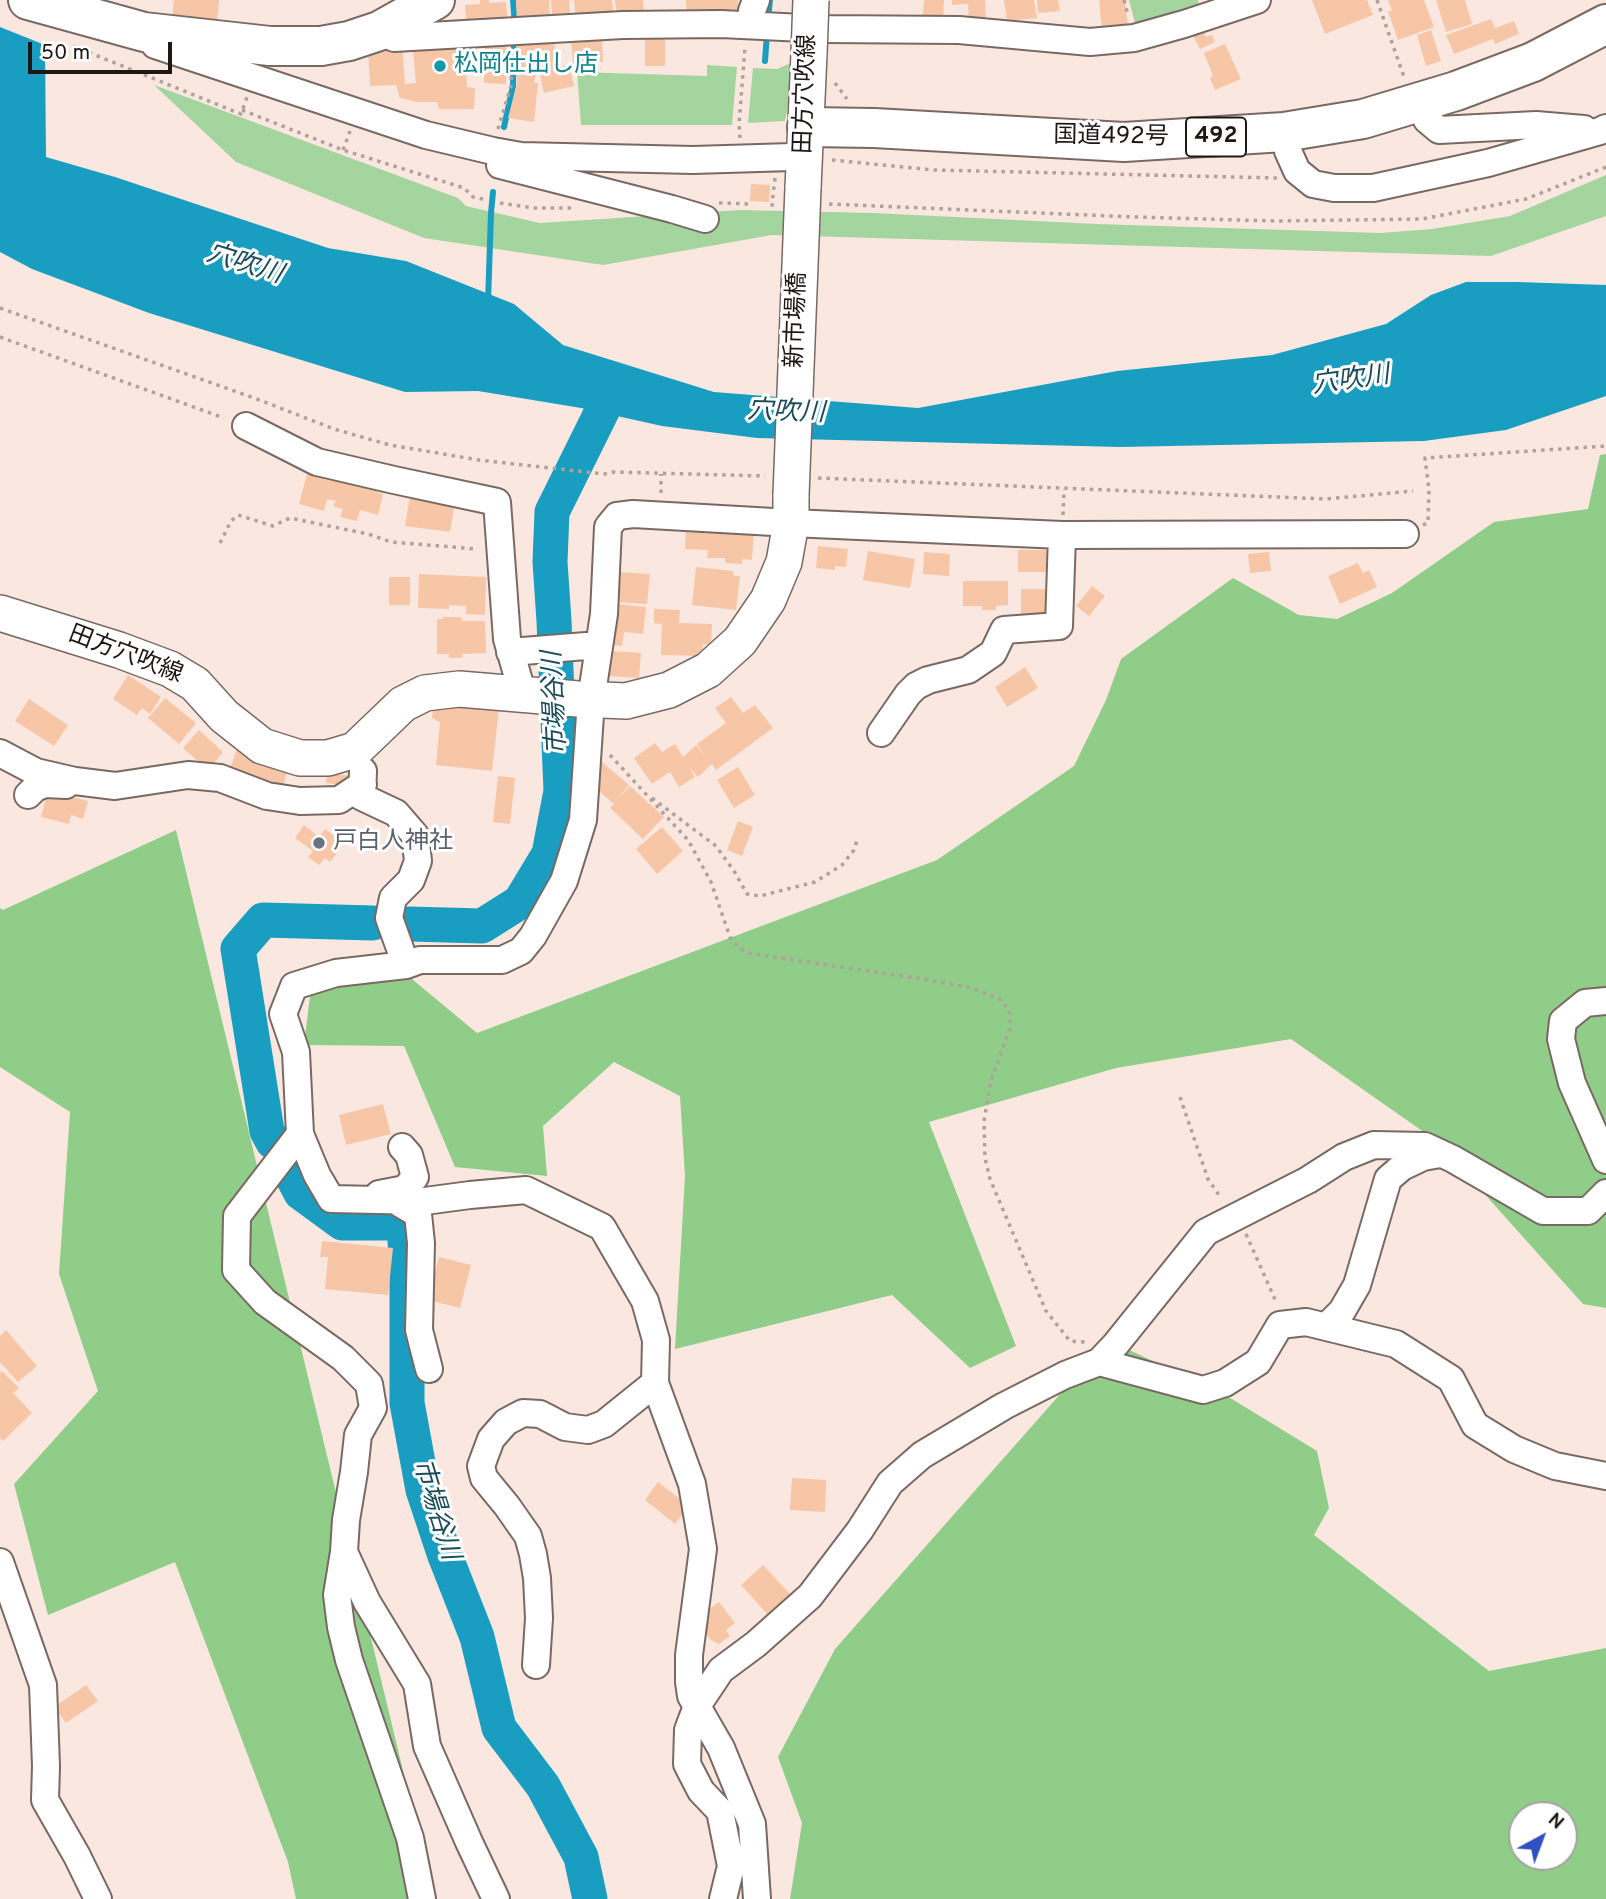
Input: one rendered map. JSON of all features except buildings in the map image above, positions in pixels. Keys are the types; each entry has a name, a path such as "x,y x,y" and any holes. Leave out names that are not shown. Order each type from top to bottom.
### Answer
{"highway":[{"path":"28,0 144,32 270,46 321,46 349,41 379,31 435,0"},
{"name":"国道492号","path":"808,169 874,128 1125,142 1284,132 1363,119 1456,91 1533,62 1606,24"}],"main road":[{"name":"田方穴吹線","path":"808,169 811,0"},
{"name":"新市場橋","path":"792,493 808,169"},
{"name":"田方穴吹線","path":"0,613 170,669 195,684 224,716 262,746 300,758 328,758 355,750 403,704 425,693 459,689 626,701 669,690 708,670 740,641 768,600 784,562 792,493"}],"street":[{"path":"379,31 394,38 758,20 959,30 1090,42 1134,38 1257,0"},
{"path":"127,36 426,135 480,149 521,156 693,160 808,169"},
{"path":"1426,120 1439,130 1536,125 1603,129"},
{"path":"1284,132 1288,151 1297,171 1313,184 1334,188 1373,188 1488,163 1603,129"},
{"path":"480,149 502,166 705,219"},
{"path":"246,426 317,462 497,502 507,639 519,651 530,696"},
{"path":"757,1899 752,1824 721,1748 691,1696 689,1655 703,1549 692,1484 656,1383 656,1340 645,1301 602,1227 526,1190 425,1201 331,1199 317,1175 300,1134 296,1052 283,1014 293,986 336,973 406,965 420,960 502,960 521,951 533,936 564,881 583,820 588,740 585,699 591,645 604,614 608,527 617,516 792,493 1063,528 1405,534"},
{"path":"881,733 916,686 928,680 968,670 993,653 1004,630 1059,626 1063,528"},
{"path":"519,651 591,645"},
{"path":"370,735 364,762 362,797 396,813 415,835 418,861 411,880 393,898 389,918 406,965"},
{"path":"0,753 36,772 115,786 188,775 220,778 267,796 300,801 339,800 363,784"},
{"path":"28,795 45,784 64,786 81,782"},
{"path":"1606,1001 1585,1003 1563,1021 1561,1039 1572,1083 1606,1160"},
{"path":"300,1134 237,1216 236,1270 265,1302 343,1358 369,1384 373,1408 358,1435 337,1595 349,1660 410,1839 422,1899"},
{"path":"723,1899 731,1866 720,1811 701,1791 687,1764 688,1730 697,1706 721,1670 756,1644 810,1596 860,1530 890,1483 922,1455 1004,1406 1108,1353 1206,1232 1308,1180 1344,1157 1374,1145 1425,1146 1453,1159 1543,1212 1588,1211 1606,1192"},
{"path":"353,1200 405,1189 415,1177 409,1155 402,1147"},
{"path":"1326,1327 1342,1311 1357,1285 1388,1179 1402,1167 1423,1157 1441,1153"},
{"path":"394,1200 418,1214 421,1243 419,1330 429,1369"},
{"path":"1108,1353 1203,1390 1225,1383 1258,1362 1280,1325 1306,1322 1396,1343 1451,1379 1475,1425 1514,1449 1555,1466 1606,1476"},
{"path":"536,1665 539,1618 533,1553 528,1536 484,1478 481,1466 491,1438 506,1422 523,1413 540,1414 565,1427 588,1430 604,1424 656,1383"},
{"path":"344,1552 367,1602 417,1684 427,1746 496,1899"},
{"path":"0,1562 43,1685 45,1800 98,1899"}],"path":[{"path":"1377,0 1407,86"},
{"path":"739,124 758,20"},
{"path":"499,123 511,86 512,32"},
{"path":"73,46 241,114 243,108 343,150 464,188 474,197 487,200"},
{"path":"847,99 855,101"},
{"path":"832,160 934,170 1307,179"},
{"path":"808,169 1134,217 1276,221 1422,219 1526,199 1606,167"},
{"path":"0,308 334,429 390,445 479,460 604,474 614,472 792,493 1064,489 1326,499 1413,491"},
{"path":"0,337 246,426"},
{"path":"1405,534 1428,523 1429,490 1425,458 1606,446"},
{"path":"1063,528 1064,489"},
{"path":"220,543 231,521 238,515 273,526 290,518 368,534 391,542 500,551"},
{"path":"588,740 602,747 688,840 711,882 731,940 746,953 923,979 972,988 1002,1000 1010,1014 1010,1028 991,1080 984,1121 985,1158 990,1179 1046,1311 1070,1341 1108,1353"},
{"path":"642,790 716,846 747,894 760,896 815,881 842,865 854,850 858,837"},
{"path":"1180,1097 1208,1179 1236,1217 1287,1325"}],"green space":[{"path":"1129,0 1198,0 1200,9 1136,27"},
{"path":"796,61 785,121 748,123 753,68 777,69"},
{"path":"707,65 737,67 732,125 581,125 577,72 707,76"},
{"path":"154,85 458,198 466,206 540,223 740,210 1381,233 1432,229 1510,216 1606,175 1606,216 1491,256 772,235 603,265 424,238 236,162"},
{"path":"1606,454 1606,1308 1583,1304 1438,1142 1291,1039 1116,1068 929,1122 1016,1346 970,1368 892,1295 675,1349 685,1176 680,1096 614,1062 543,1126 547,1176 455,1167 404,1046 304,1045 310,996 401,970 477,1033 937,860 1074,766 1106,700 1121,659 1233,578 1299,615 1337,619 1392,593 1494,522 1588,509 1600,455"},
{"path":"176,830 434,1899 296,1899 288,1862 175,1562 48,1615 14,1484 98,1391 59,1274 70,1112 0,1067 0,908 3,910"},
{"path":"1108,1340 1227,1396 1317,1451 1329,1508 1314,1535 1489,1671 1606,1648 1606,1899 790,1899 802,1823 778,1757 835,1649"}],"water":[{"name":"穴吹川","path":"0,27 45,45 46,157 115,177 328,248 406,261 514,304 563,345 714,392 918,408 1117,371 1272,355 1386,324 1431,295 1466,282 1518,282 1606,285 1606,396 1506,430 1424,441 1120,447 757,438 662,426 581,408 478,391 405,392 149,313 32,269 0,252"}],"waterway":[{"path":"513,0 515,26"},
{"path":"768,19 770,0"},
{"path":"765,61 767,33"},
{"path":"504,127 513,86 514,42"},
{"path":"488,302 493,192"},
{"name":"市場谷川","path":"409,924 482,926 520,902 549,854 561,791 550,562 552,512 612,391"},
{"name":"市場谷川","path":"273,1142 267,1131 238,949 263,920 373,923"},
{"name":"市場谷川","path":"291,1174 301,1193 342,1223 404,1223 407,1403 423,1490 477,1637 499,1728 543,1786 581,1857 590,1899"}],"place":[{"name":"松岡仕出し店","path":"440,66"},
{"name":"戸白人神社","path":"319,843"}]}
